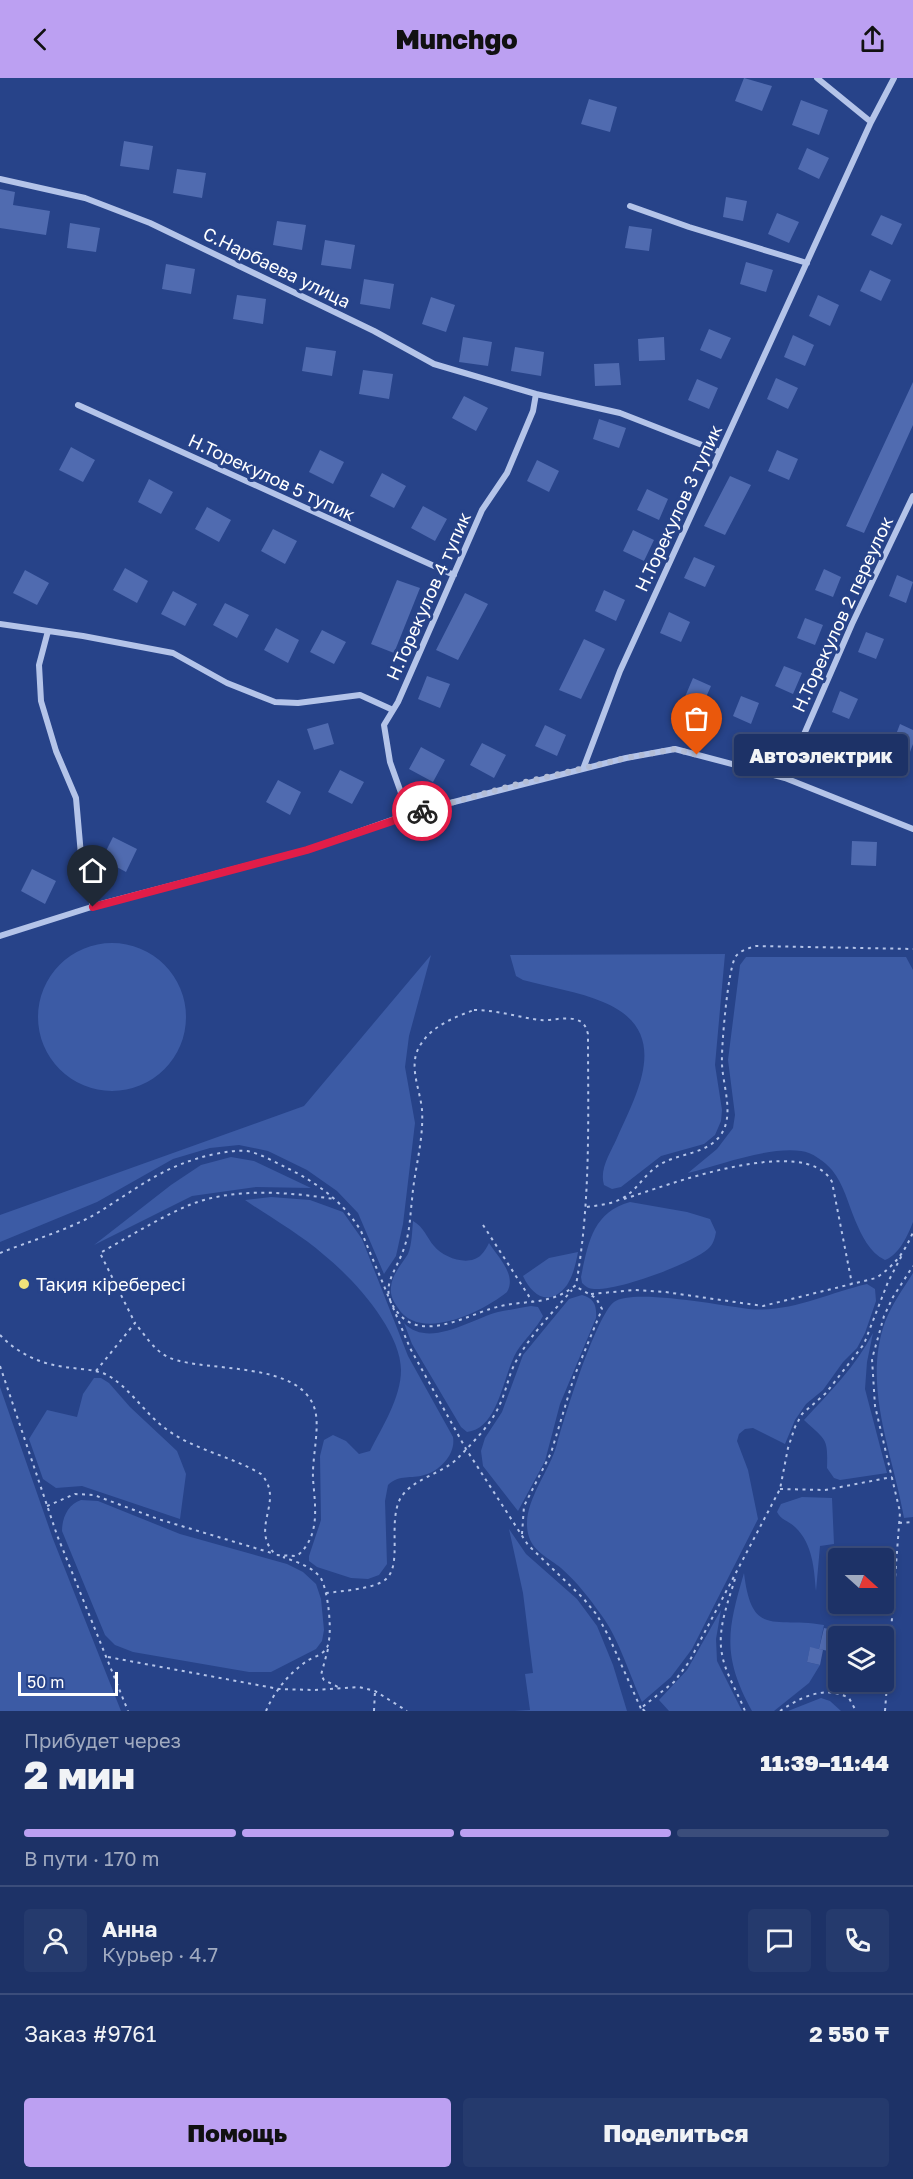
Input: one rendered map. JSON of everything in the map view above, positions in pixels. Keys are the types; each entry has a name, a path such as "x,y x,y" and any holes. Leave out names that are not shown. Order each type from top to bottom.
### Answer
{"street":[{"path":"817,78 871,122"},
{"name":"Н.Торекулов 3 тупик","path":"583,769 620,671 871,122 894,78"},
{"name":"С.Нарбаева улица","path":"0,179 85,198 150,223 374,331 434,364 536,394 620,413 720,452"},
{"path":"630,206 688,227 807,263"},
{"name":"Н.Торекулов 4 тупик","path":"409,814 388,752 384,725 393,710 482,510 507,473 533,411 536,394"},
{"name":"Н.Торекулов 5 тупик","path":"78,405 303,509 454,575"},
{"name":"Н.Торекулов 2 переулок","path":"785,778 852,624 913,496"},
{"path":"0,624 173,653 227,683 275,702 298,703 360,695 393,710"},
{"path":"48,631 39,665 41,701 56,751 76,798 81,855 93,907"},
{"path":"0,936 93,907 307,850 409,814 583,769 675,749 785,778 913,829"}],"path":[{"path":"619,1201 661,1163 699,1151 721,1135 728,1107 722,1060 731,965 742,951 756,946 913,949"},
{"path":"326,1593 375,1585 385,1581 391,1574 394,1561 395,1511 400,1499 409,1487 447,1467 466,1449 496,1413 517,1358 576,1285 587,1207 588,1034 586,1026 580,1020 541,1020 489,1010 474,1010 452,1018 421,1043 416,1057 414,1072 422,1109 422,1129 413,1182 410,1228 400,1260 389,1282 388,1299 401,1317 424,1327 450,1322 491,1309 550,1300 576,1285"},
{"path":"0,1253 93,1215 159,1172 193,1159 232,1151 258,1154 299,1174 336,1199 351,1214 361,1231 410,1348 466,1449 523,1537 540,1558 583,1598 597,1615 642,1710 668,1688 689,1662 780,1489 788,1448 795,1427 802,1414 826,1392 864,1344 888,1282 913,1232"},
{"path":"587,1207 619,1201 735,1166 756,1162 812,1165 828,1175 832,1182 852,1285"},
{"path":"0,1335 9,1345 45,1363 96,1371 117,1382 149,1416 167,1430 184,1440 261,1474 269,1482 271,1491 264,1528 269,1548 276,1555 297,1556 310,1541 316,1515 312,1468 316,1413 312,1400 298,1387 282,1379 239,1368 169,1358 156,1348 135,1323 100,1253 188,1206 223,1197 267,1191 336,1199"},
{"path":"483,1225 532,1302"},
{"path":"591,1294 635,1290 665,1292 764,1306 876,1278 889,1269 902,1255"},
{"path":"885,1711 899,1523 897,1497 876,1414 872,1359 884,1316 913,1266"},
{"path":"523,1537 524,1506 551,1453 574,1377 600,1318 601,1303 576,1285"},
{"path":"96,1371 135,1323"},
{"path":"0,1366 47,1506 128,1711"},
{"path":"780,1489 825,1490 892,1477"},
{"path":"47,1506 75,1494 94,1495 158,1519 276,1555 314,1571 324,1583 330,1638 321,1675 324,1680 340,1688"},
{"path":"899,1523 913,1522"},
{"path":"736,1574 726,1609 721,1653 745,1711"},
{"path":"266,1711 292,1673 323,1653 328,1646"},
{"path":"108,1657 279,1689 314,1690 359,1687 375,1690 407,1711"},
{"path":"374,1711 375,1690"},
{"path":"780,1711 796,1701 817,1693 831,1692 849,1698 856,1711"}],"shaded area":[{"path":"112,943 140,948 165,964 181,989 186,1017 181,1045 165,1070 140,1086 112,1091 84,1086 59,1070 43,1045 38,1017 43,989 59,964 84,948"},
{"path":"725,954 715,1065 722,1110 721,1121 715,1135 704,1144 661,1156 621,1187 612,1189 604,1185 603,1173 606,1161 641,1080 644,1062 643,1044 637,1028 624,1014 594,998 523,980 516,976 510,955"},
{"path":"431,955 409,1036 405,1067 415,1123 403,1224 396,1256 384,1274 358,1213 337,1191 307,1170 268,1151 239,1145 210,1148 173,1159 97,1202 0,1242 0,1215 304,1106"},
{"path":"746,957 906,957 913,970 913,1222 899,1249 885,1260 870,1248 863,1238 843,1188 832,1170 810,1153 775,1151 688,1173 717,1149 733,1128 735,1115 728,1060 740,965"},
{"path":"231,1157 254,1161 311,1188 256,1187 192,1196 94,1245 171,1185 201,1165"},
{"path":"271,1197 310,1200 343,1212 362,1239 408,1356 453,1437 452,1450 446,1461 436,1470 424,1475 397,1479 388,1485 385,1501 387,1564 379,1575 368,1579 351,1578 317,1567 309,1561 321,1520 320,1456 324,1440 333,1435 346,1441 359,1454 370,1451 398,1391 401,1370 399,1355 384,1323 348,1277 305,1240 245,1200"},
{"path":"630,1202 687,1212 710,1219 716,1232 714,1239 708,1249 699,1255 653,1275 619,1286 589,1288 582,1283 581,1277 586,1252 594,1230 608,1213"},
{"path":"413,1221 420,1226 438,1250 457,1260 476,1259 489,1243 508,1273 510,1279 507,1292 497,1300 468,1315 452,1320 421,1323 408,1318 398,1308 391,1295 391,1290 393,1278 408,1254"},
{"path":"578,1252 567,1285 554,1296 548,1298 536,1294 523,1276 549,1258"},
{"path":"913,1273 913,1517 904,1518 882,1420 877,1371 879,1346 885,1322"},
{"path":"867,1284 875,1289 876,1301 865,1333 857,1348 843,1362 823,1390 806,1404 795,1420 785,1444 753,1428 745,1429 739,1434 737,1441 748,1470 758,1519 692,1649 671,1677 642,1702 608,1625 572,1579 535,1547 529,1537 527,1525 531,1502 553,1455 581,1368 598,1326 614,1302 624,1298 658,1297 764,1309 794,1305"},
{"path":"582,1295 594,1303 596,1318 560,1404 545,1461 518,1511 483,1466 481,1451 485,1438 502,1412 523,1355 569,1299"},
{"path":"531,1306 538,1307 543,1316 517,1351 493,1411 478,1429 467,1432 461,1427 412,1344 404,1323 414,1330 438,1333 498,1312"},
{"path":"873,1333 867,1362 865,1389 887,1473 840,1480 834,1478 827,1468 827,1450 824,1440 804,1420 850,1368"},
{"path":"94,1378 101,1378 109,1383 130,1407 177,1451 186,1474 180,1519 82,1486 56,1488 43,1479 29,1439 47,1410 77,1417 83,1394"},
{"path":"0,1387 53,1539 121,1711 0,1711"},
{"path":"802,1497 832,1498 834,1544 820,1546 816,1591 812,1557 806,1541 795,1527 777,1512 781,1504"},
{"path":"81,1500 98,1501 180,1534 287,1564 303,1572 316,1584 321,1599 324,1630 322,1641 316,1649 271,1672 249,1672 133,1652 115,1645 105,1635 62,1531 67,1512"},
{"path":"509,1529 526,1554 577,1599 597,1626 613,1665 627,1711 514,1711 530,1710 525,1674 533,1673 523,1593"},
{"path":"744,1573 753,1608 760,1616 779,1622 824,1625 819,1649 810,1648 807,1662 820,1665 809,1683 774,1711 752,1711 742,1692 732,1658 731,1628"},
{"path":"721,1610 716,1639 717,1661 742,1711 669,1711 659,1700 687,1670"},
{"path":"821,1698 830,1701 841,1711 788,1711"}],"building":[{"path":"744,78 772,86 762,111 735,101"},
{"path":"589,99 617,107 610,132 581,124"},
{"path":"801,100 828,110 819,135 792,125"},
{"path":"124,141 153,146 149,170 120,166"},
{"path":"807,148 829,158 819,179 798,169"},
{"path":"177,169 206,173 202,198 173,193"},
{"path":"0,189 15,192 13,205 50,211 46,235 0,228"},
{"path":"726,197 747,201 743,221 723,217"},
{"path":"777,213 799,222 789,243 768,234"},
{"path":"881,215 902,224 892,245 871,235"},
{"path":"277,221 306,225 302,250 273,245"},
{"path":"70,223 100,228 96,252 67,248"},
{"path":"629,226 652,229 649,251 625,248"},
{"path":"325,240 355,245 351,269 321,265"},
{"path":"746,262 773,270 766,292 740,284"},
{"path":"166,264 195,269 191,294 162,289"},
{"path":"870,270 891,280 881,301 860,291"},
{"path":"364,279 394,284 390,309 360,304"},
{"path":"237,295 266,299 263,324 233,319"},
{"path":"818,295 839,305 830,326 809,316"},
{"path":"431,297 455,305 446,332 422,324"},
{"path":"709,329 731,338 721,359 700,350"},
{"path":"793,335 814,345 805,366 784,357"},
{"path":"463,337 492,342 488,366 459,362"},
{"path":"664,337 665,360 639,361 638,339"},
{"path":"306,347 336,351 332,376 302,371"},
{"path":"515,347 544,352 541,376 511,371"},
{"path":"619,363 621,385 595,386 594,364"},
{"path":"363,370 393,374 389,399 359,394"},
{"path":"776,378 798,388 788,409 767,399"},
{"path":"697,379 718,388 709,409 688,400"},
{"path":"913,382 913,425 864,533 846,526"},
{"path":"464,396 488,408 476,431 452,418"},
{"path":"599,419 626,428 619,448 593,439"},
{"path":"71,447 95,460 83,482 59,470"},
{"path":"320,450 344,462 333,484 309,472"},
{"path":"777,450 798,459 789,480 768,471"},
{"path":"537,460 559,471 549,492 527,481"},
{"path":"382,473 406,486 394,508 370,496"},
{"path":"730,476 751,485 725,535 704,526"},
{"path":"149,479 173,492 161,514 138,502"},
{"path":"647,489 668,499 659,520 637,510"},
{"path":"423,506 447,519 435,541 411,528"},
{"path":"207,507 231,520 219,542 195,529"},
{"path":"273,529 297,541 285,564 261,551"},
{"path":"633,530 654,540 644,561 623,551"},
{"path":"694,557 715,566 705,587 684,578"},
{"path":"125,568 148,581 137,603 113,590"},
{"path":"824,569 841,577 833,597 815,590"},
{"path":"25,570 49,583 37,605 13,593"},
{"path":"897,575 913,582 906,603 889,596"},
{"path":"397,580 420,588 394,653 371,644"},
{"path":"604,590 625,600 616,621 595,611"},
{"path":"173,591 197,604 185,626 161,614"},
{"path":"465,593 488,604 458,660 436,650"},
{"path":"225,603 249,615 237,638 213,625"},
{"path":"669,612 690,622 681,642 660,633"},
{"path":"805,618 823,625 815,645 797,638"},
{"path":"276,628 299,640 288,663 264,650"},
{"path":"322,630 346,642 334,664 310,652"},
{"path":"866,632 884,639 876,659 858,652"},
{"path":"584,639 605,649 581,699 559,690"},
{"path":"784,666 802,673 793,694 775,686"},
{"path":"427,676 450,684 440,708 418,699"},
{"path":"693,678 711,686 702,706 684,699"},
{"path":"840,691 858,699 849,719 832,712"},
{"path":"741,696 759,703 751,724 733,716"},
{"path":"328,723 334,744 314,750 307,729"},
{"path":"900,724 913,730 913,744 910,752 892,745"},
{"path":"545,725 566,735 557,756 535,746"},
{"path":"482,743 506,755 494,778 470,765"},
{"path":"421,747 445,760 433,782 409,769"},
{"path":"340,770 364,782 352,804 328,792"},
{"path":"278,780 301,792 290,815 266,802"},
{"path":"113,837 137,849 126,872 102,859"},
{"path":"852,841 877,842 876,866 851,865"},
{"path":"32,869 56,881 45,904 21,891"},
{"path":"824,1628 828,1629 828,1651 819,1649"},
{"path":"810,1647 823,1650 820,1665 807,1662"}],"way so far":[{"path":"422,811 521,783 626,758 675,749 697,755"}],"place":[{"name":"Автоэлектрик","path":"697,755"},
{"name":"Тақия кіребересі","path":"24,1284"}],"route":[{"path":"93,907 307,850 422,811"}]}
